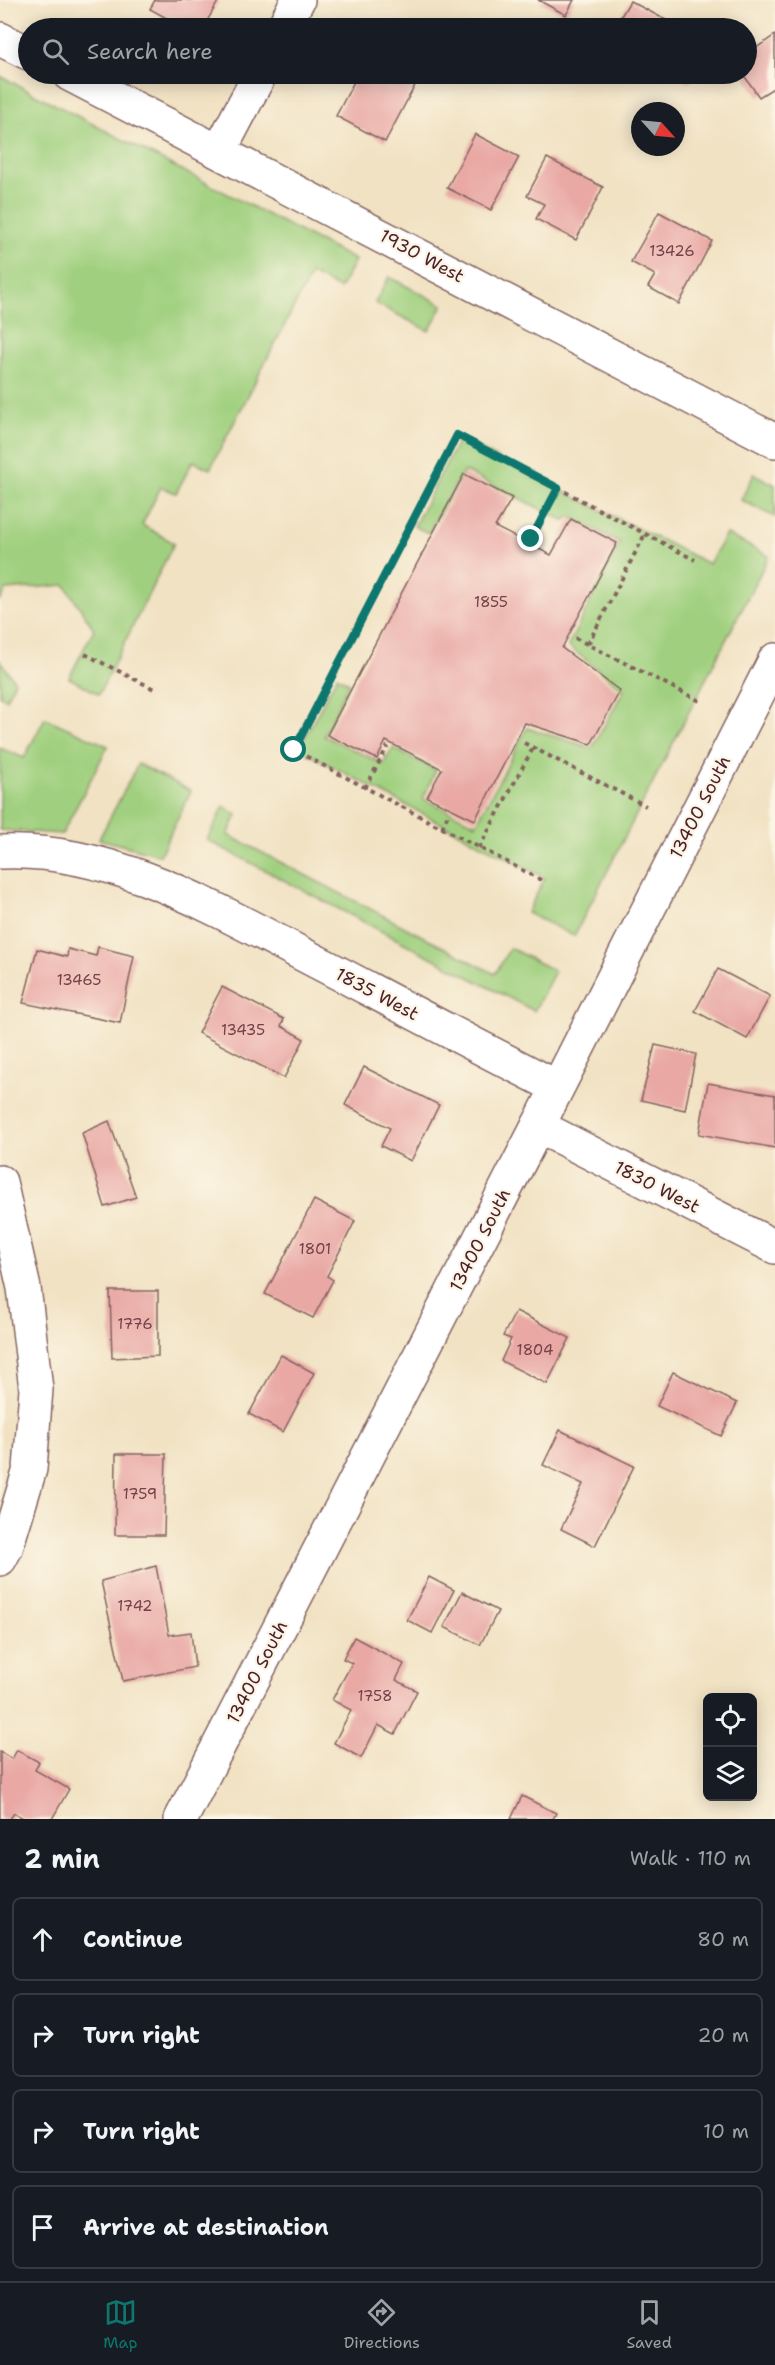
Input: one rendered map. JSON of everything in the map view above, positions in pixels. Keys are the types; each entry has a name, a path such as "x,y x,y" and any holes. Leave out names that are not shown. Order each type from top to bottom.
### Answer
{"street":[{"path":"289,18 298,0"},
{"path":"0,39 18,48"},
{"name":"1930 West","path":"89,84 220,150 775,441"},
{"path":"220,150 255,84"},
{"name":"13400 South","path":"181,1819 775,660"},
{"name":"1835 West","path":"0,852 21,851 102,863 197,900 557,1088"},
{"name":"1830 West","path":"538,1126 775,1247"},
{"path":"0,1182 12,1287 36,1389 30,1469 6,1548 0,1559"}],"path":[{"path":"541,880 294,750 457,435 695,560"},
{"path":"531,539 558,488"},
{"path":"588,644 645,534"},
{"path":"575,638 700,701"},
{"path":"85,654 156,690"},
{"path":"524,743 646,806"},
{"path":"365,788 388,746"},
{"path":"479,848 533,748"},
{"path":"442,828 448,812"}],"green space":[{"path":"0,76 355,260 340,289 311,274 210,469 193,461 176,493 161,487 142,525 174,543 99,694 69,678 94,629 65,585 6,590 0,601"},
{"path":"389,277 443,305 429,331 375,303"},
{"path":"459,439 709,564 726,534 769,556 574,936 527,913 545,878 299,749 337,676 349,683 324,736 383,764 393,748 436,770 423,799 476,824 527,728 592,748 624,690 568,646 620,542 569,516 565,521 464,471 428,533 414,526"},
{"path":"754,474 775,485 775,517 741,500"},
{"path":"0,661 15,681 6,699 0,696"},
{"path":"45,718 108,746 62,834 0,830 0,748 24,758"},
{"path":"138,764 191,791 160,855 99,839"},
{"path":"224,806 237,815 228,835 495,974 510,948 555,971 534,1011 207,840"}],"building":[{"path":"155,0 219,0 209,18 166,18 150,9"},
{"path":"538,0 574,0 566,15"},
{"path":"630,1 662,18 620,18"},
{"path":"775,35 775,87 759,97 750,84 757,84 757,47"},
{"path":"353,84 416,84 385,142 336,116"},
{"path":"475,134 519,157 491,210 447,188"},
{"path":"547,158 603,187 576,240 536,219 544,204 527,196"},
{"path":"659,212 712,241 679,304 648,287 655,275 631,262"},
{"path":"464,474 512,498 495,527 551,555 571,519 617,543 562,648 620,691 591,744 525,723 475,820 427,797 442,769 386,741 377,759 327,735"},
{"path":"98,947 134,956 120,1023 23,1003 37,949 67,957 68,949 96,956"},
{"path":"718,969 770,996 747,1039 695,1011"},
{"path":"222,987 284,1019 281,1026 304,1039 284,1078 198,1033"},
{"path":"655,1045 696,1054 685,1110 641,1100"},
{"path":"364,1067 439,1105 411,1161 381,1146 390,1128 345,1105"},
{"path":"708,1083 775,1095 775,1148 699,1134"},
{"path":"109,1121 136,1197 105,1207 82,1133"},
{"path":"314,1200 355,1221 327,1276 333,1280 313,1318 265,1294"},
{"path":"110,1291 158,1291 158,1356 112,1358"},
{"path":"516,1311 570,1338 547,1384 501,1361 511,1339 503,1336"},
{"path":"281,1355 314,1373 283,1432 249,1414"},
{"path":"673,1372 737,1403 721,1436 657,1406"},
{"path":"560,1430 634,1466 595,1546 561,1529 583,1484 543,1465"},
{"path":"116,1454 166,1454 164,1535 115,1535"},
{"path":"156,1566 169,1635 191,1632 195,1667 123,1681 101,1581"},
{"path":"429,1577 454,1590 432,1633 407,1620"},
{"path":"462,1592 498,1611 480,1645 444,1627"},
{"path":"354,1637 404,1664 396,1680 417,1691 395,1734 378,1725 361,1758 334,1743 351,1710 332,1700 352,1663 343,1659"},
{"path":"17,1750 39,1762 35,1770 69,1789 52,1819 25,1819 14,1813 10,1819 0,1819 0,1752 12,1759"},
{"path":"522,1796 556,1813 553,1819 511,1819"}],"route":[{"path":"294,750 457,435 558,488 531,539"}]}
